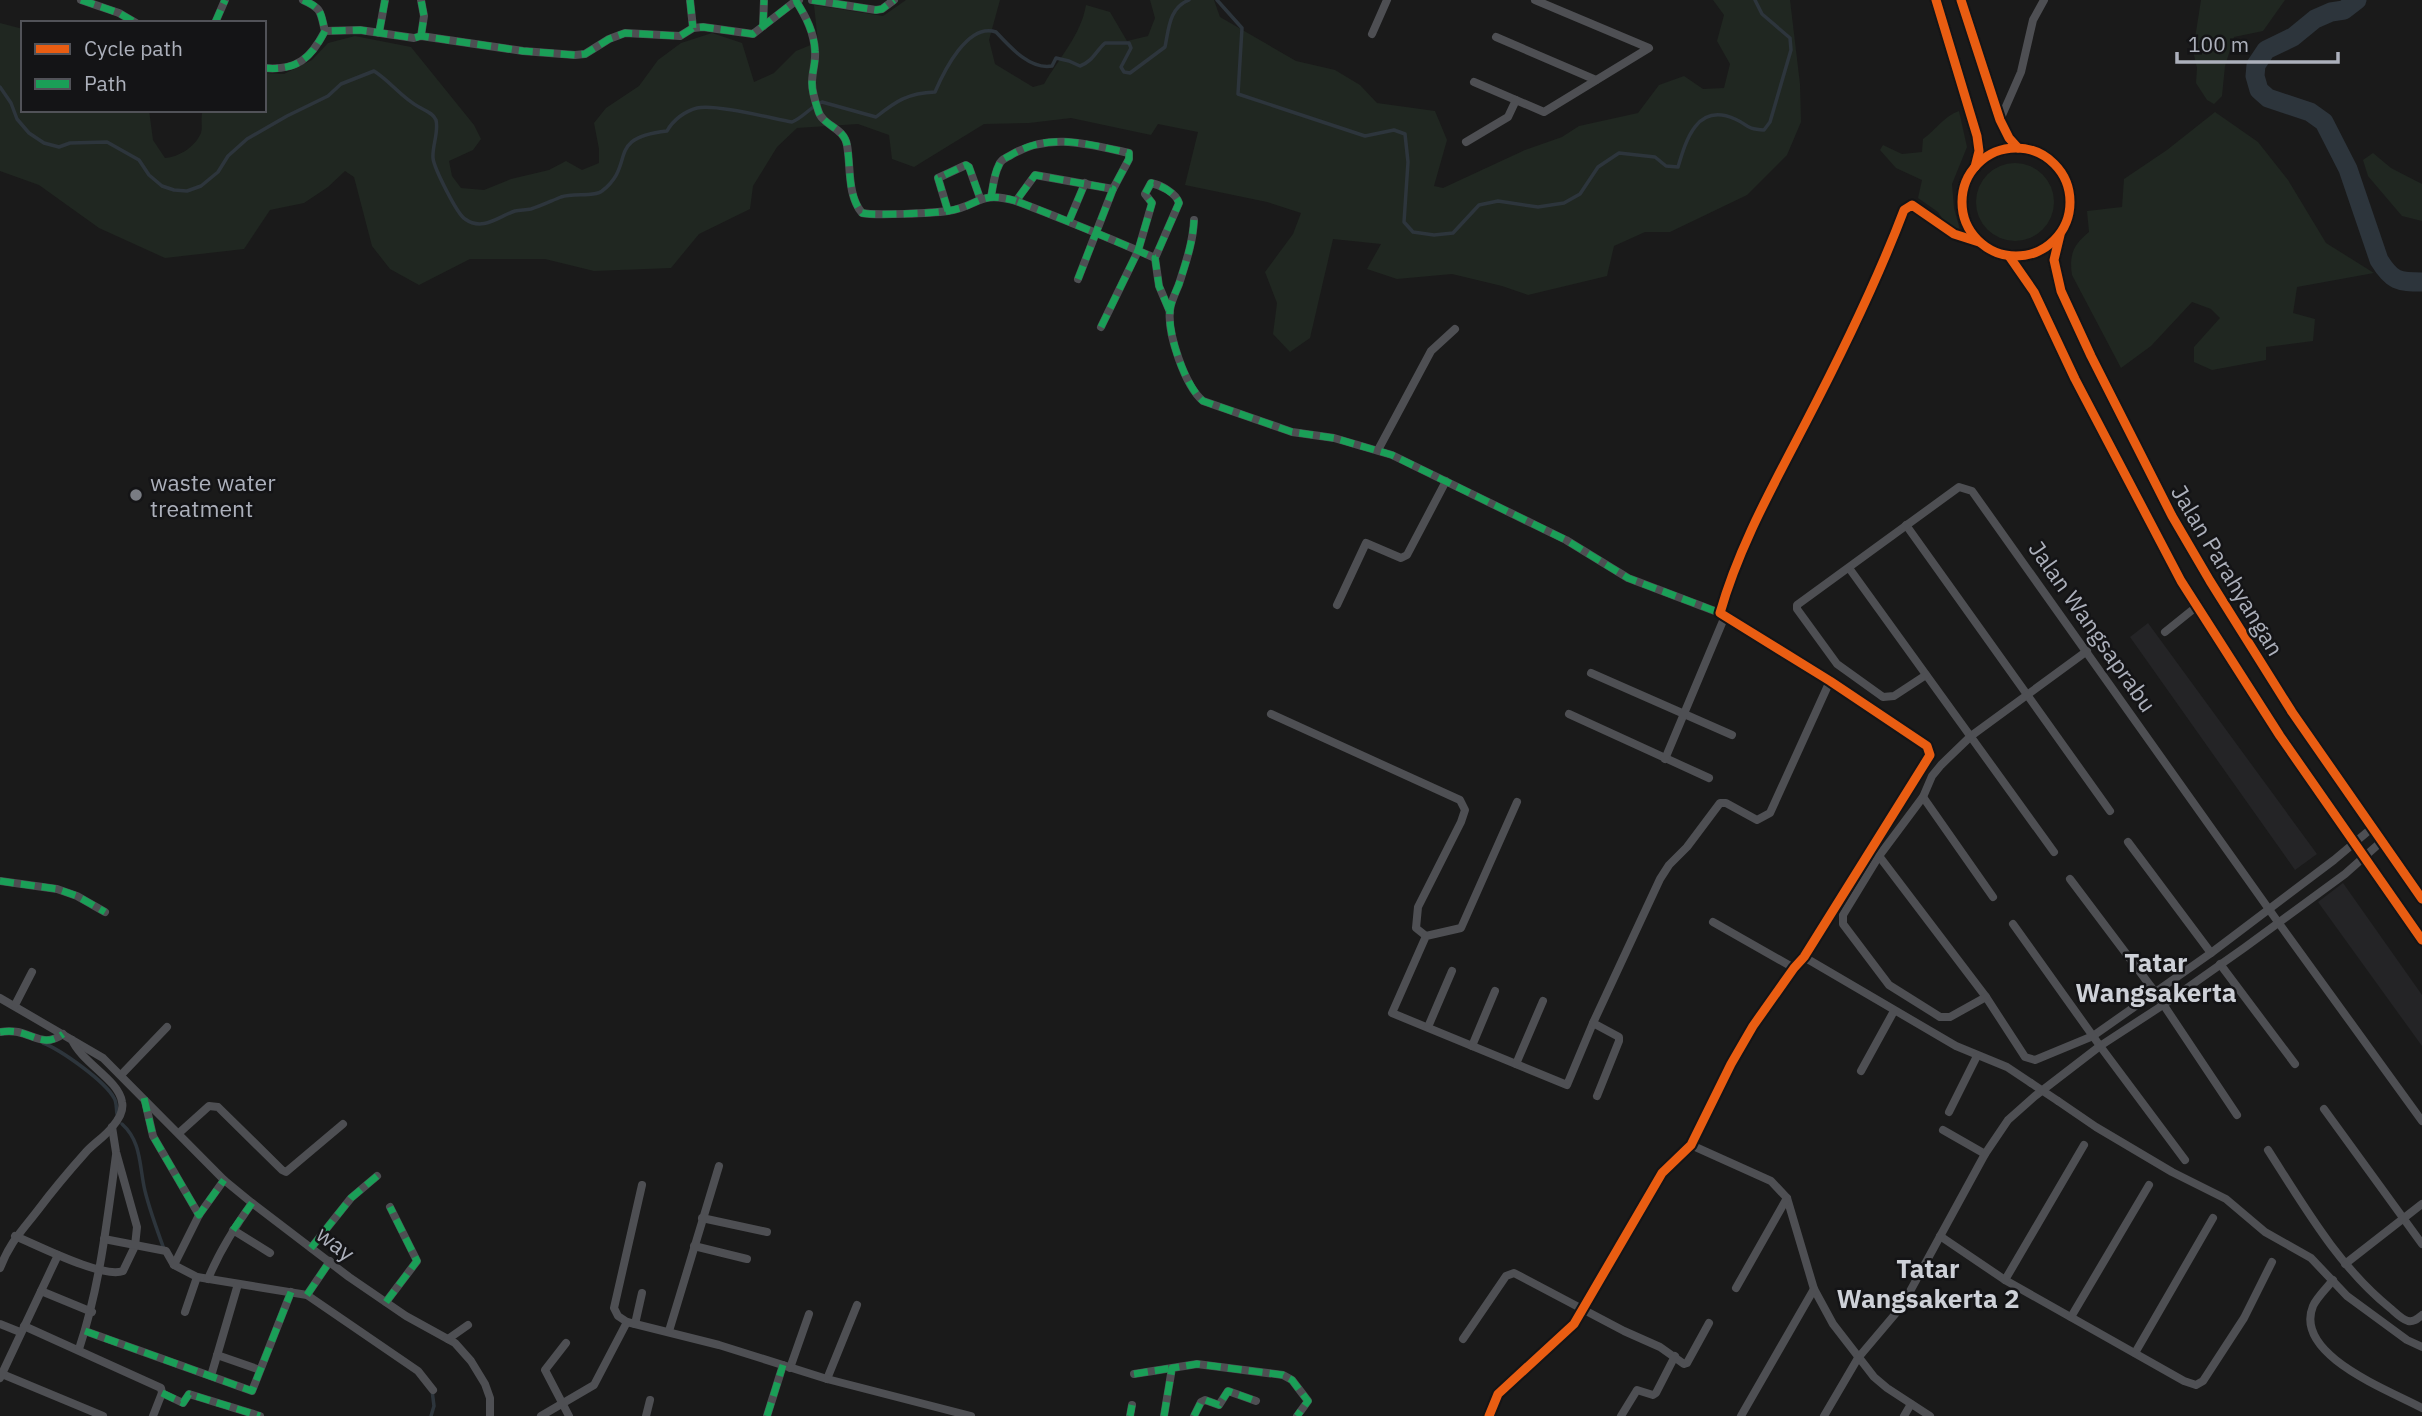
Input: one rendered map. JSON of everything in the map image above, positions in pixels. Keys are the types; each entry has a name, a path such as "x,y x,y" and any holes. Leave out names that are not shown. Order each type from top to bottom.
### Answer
{"main road":[{"path":"1936,0 1977,136 1979,150 1975,167"},
{"path":"1961,0 2000,120 2009,138 2018,148"},
{"path":"2018,148 2034,151 2049,159 2061,171 2068,186 2069,212 2060,235 2037,253 2023,257 1993,252 1979,242 1969,229 1963,206 1966,181 1975,167 2002,150 2018,148"},
{"name":"Jalan Parahyangan","path":"2060,235 2054,260 2061,291 2172,516 2246,641 2422,899"},
{"name":"Jalan Parahyangan","path":"2009,256 2030,283 2112,454 2196,607 2272,725 2422,940"}],"street":[{"path":"81,0 119,13 133,21"},
{"path":"216,21 225,0"},
{"path":"303,0 317,6 321,11"},
{"path":"266,68 279,69 304,60 315,51 326,31 321,11 323,0"},
{"path":"379,33 385,0"},
{"path":"421,0 424,16 421,36"},
{"path":"691,0 693,28"},
{"path":"763,26 764,0"},
{"path":"812,0 876,10 894,0"},
{"path":"1372,34 1387,0"},
{"path":"1474,82 1544,112 1649,48 1556,4 1535,0"},
{"path":"2000,120 2021,72 2033,20 2044,0"},
{"path":"326,31 360,30 575,55 584,54 625,33 680,36 693,28 703,27 749,34 798,1 811,29 815,51 812,83 818,114 838,129 846,141 853,194 862,213 948,211 980,198 991,197 1016,201 1154,258"},
{"path":"1496,37 1596,80"},
{"path":"1466,142 1508,117 1516,100"},
{"path":"991,197 998,166 1002,160 1034,144 1082,142 1129,153 1129,159 1113,189 1078,279"},
{"path":"948,211 937,179 939,176 969,166 980,198"},
{"path":"1016,201 1035,175 1113,189"},
{"path":"1069,221 1085,183"},
{"path":"1101,327 1138,251 1152,203 1145,192 1149,184 1153,183 1176,196 1179,203 1154,258 1159,286 1170,312 1183,371 1189,385 1203,401 1292,432 1334,438 1378,450 1446,481 1566,540 1628,578 1723,615 1830,681 1927,746 1930,755 1804,957 1753,1026 1736,1055 1695,1147 1662,1174 1574,1324 1498,1394 1489,1416"},
{"path":"1665,759 1723,615 1732,571 1858,321 1904,210 1912,205 1954,234 1979,242"},
{"path":"1170,312 1190,251 1194,220"},
{"path":"1378,450 1431,351 1455,329"},
{"path":"1337,605 1366,543 1401,558 1407,555 1446,481"},
{"name":"Jalan Wangsaprabu","path":"1926,675 1894,696 1884,697 1837,664 1797,609 1800,602 1959,487 1972,491 2422,1121"},
{"path":"1906,525 2110,811"},
{"path":"1849,568 2053,852"},
{"path":"2165,632 2196,607"},
{"path":"1986,996 1950,1017 1940,1017 1889,985 1842,920 1879,856 1923,797 1932,776 1941,765 1972,736 2087,651"},
{"path":"1591,673 1732,734"},
{"path":"1426,936 1392,1013 1567,1085 1593,1023 1668,865 1687,847 1720,803 1726,803 1757,820 1770,813 1830,681"},
{"path":"1271,713 1460,800 1465,810 1461,822 1418,907 1416,928 1426,936"},
{"path":"1569,714 1709,778"},
{"path":"1923,797 1993,897"},
{"path":"1426,936 1461,928 1517,802"},
{"path":"1879,856 1986,996 2025,1057 2035,1060 2093,1036 2211,953 2372,828"},
{"path":"2128,842 2211,953"},
{"path":"1824,1416 1858,1358 1902,1306 1985,1154 2008,1120 2100,1046 2163,1005 2345,874 2381,842"},
{"path":"2334,860 2345,874"},
{"path":"2070,879 2155,992 2237,1115"},
{"path":"0,881 57,889 77,896 106,912"},
{"path":"1713,922 1794,968"},
{"path":"2013,924 2185,1160"},
{"path":"1804,957 1894,1011 1977,1056 2007,1066 2117,1140 2225,1199 2266,1232 2311,1258 2347,1296 2407,1340 2422,1347"},
{"path":"2220,964 2295,1064"},
{"path":"1428,1027 1452,971"},
{"path":"15,1005 32,972"},
{"path":"1472,1046 1496,991"},
{"path":"0,998 72,1040 77,1051 118,1090 122,1100 122,1112 112,1128 88,1150 45,1198 15,1236 0,1268"},
{"path":"1516,1064 1543,1001"},
{"path":"1861,1071 1894,1011"},
{"path":"1593,1023 1619,1037 1597,1096"},
{"path":"121,1076 167,1027"},
{"path":"0,1031 18,1032 49,1042 63,1034"},
{"name":"way","path":"72,1040 103,1058 224,1180 252,1203 406,1317 448,1339 471,1361 481,1377 490,1398 490,1416"},
{"path":"1949,1112 1977,1056"},
{"path":"144,1098 153,1136 199,1215"},
{"path":"179,1133 209,1106 218,1107 286,1172 343,1124"},
{"path":"2324,1109 2422,1244"},
{"path":"15,1236 101,1270 117,1273 123,1271 135,1246 137,1227 112,1128"},
{"path":"1943,1130 1985,1154"},
{"path":"2005,1280 2084,1145"},
{"path":"1695,1147 1771,1181 1787,1198 1814,1289 1833,1324 1874,1377 1930,1416"},
{"path":"2268,1150 2345,1264 2372,1293 2405,1320 2414,1321 2422,1315"},
{"path":"79,1349 92,1312 101,1270 116,1152"},
{"path":"669,1331 719,1167"},
{"path":"311,1248 351,1198 377,1176"},
{"path":"174,1265 199,1215 224,1180"},
{"path":"642,1185 614,1308 618,1316 631,1323 669,1331 827,1379 971,1416"},
{"path":"2071,1317 2149,1185"},
{"path":"1736,1288 1787,1198"},
{"path":"208,1279 233,1230 252,1203"},
{"path":"2345,1264 2422,1204"},
{"path":"386,1302 417,1261 390,1206"},
{"path":"702,1218 767,1232"},
{"path":"2135,1353 2213,1219"},
{"path":"233,1230 270,1254"},
{"path":"1940,1236 2005,1280 2184,1381 2196,1385 2203,1381 2244,1318 2272,1262"},
{"path":"104,1239 166,1251 174,1265 197,1277 307,1295 418,1371 433,1390"},
{"path":"694,1246 747,1259"},
{"path":"58,1255 1,1376 103,1416"},
{"path":"307,1295 330,1261"},
{"path":"1464,1339 1509,1274 1514,1273 1675,1356 1685,1364 1709,1323"},
{"path":"185,1312 197,1277"},
{"path":"2333,1280 2313,1307 2311,1328 2318,1345 2337,1363 2422,1408"},
{"path":"211,1376 238,1284"},
{"path":"1741,1416 1814,1289"},
{"path":"41,1291 92,1312"},
{"path":"85,1331 252,1391 291,1292"},
{"path":"541,1416 594,1385 631,1323 642,1293"},
{"path":"827,1379 857,1306"},
{"path":"767,1416 809,1314"},
{"path":"0,1324 79,1349 161,1388 162,1393 153,1416"},
{"path":"448,1339 468,1325"},
{"path":"566,1343 545,1370 569,1416"},
{"path":"217,1355 260,1370"},
{"path":"1621,1416 1637,1390 1653,1395 1656,1393 1675,1356"},
{"path":"1134,1374 1197,1364 1283,1375 1292,1380 1308,1401 1297,1416"},
{"path":"1164,1416 1172,1368"},
{"path":"1194,1416 1201,1402 1205,1400 1219,1405 1228,1391 1256,1401"},
{"path":"162,1393 183,1402 189,1394 260,1416"},
{"path":"646,1416 650,1400"},
{"path":"1904,1416 1911,1404"},
{"path":"1130,1416 1132,1405"}],"shaded area":[{"path":"906,0 1000,0 989,40 995,64 1033,87 1044,84 1069,46 1086,5 1110,12 1127,41 1148,36 1155,18 1150,0 1214,0 1220,17 1296,61 1335,70 1360,85 1377,103 1435,111 1447,140 1434,186 1443,188 1525,150 1562,137 1579,126 1638,113 1659,85 1684,76 1703,89 1724,88 1730,64 1717,41 1724,15 1713,0 1790,0 1800,84 1801,122 1787,155 1747,195 1670,232 1645,232 1614,246 1607,276 1528,295 1452,274 1397,279 1367,269 1381,244 1333,239 1310,338 1290,352 1273,334 1277,303 1265,272 1293,234 1301,213 1267,202 1185,185 1198,132 1158,124 1151,135 1071,118 984,124 914,167 892,159 889,135 858,124 797,128 777,147 753,186 750,209 699,234 671,268 594,271 545,259 470,259 419,285 390,269 372,246 354,177 345,171 328,187 304,203 270,210 244,249 165,258 99,228 39,185 0,171 0,23 21,28 21,112 149,112 153,140 165,158 181,153 195,143 201,133 203,112 266,112 266,73 284,74 312,60 328,43 355,36 411,47 474,125 481,139 473,150 449,161 452,176 461,188 484,190 511,179 549,170 566,161 582,170 599,163 594,123 606,108 639,86 658,60 681,43 712,33 742,43 754,82 774,73 796,51 818,42 814,5 883,16"},
{"path":"2201,0 2285,0 2263,31 2234,37 2225,66 2222,96 2214,104 2207,100 2196,83 2197,68 2193,51"},
{"path":"1959,111 1967,147 1952,184 1954,208 1960,230 1955,231 1938,212 1918,198 1922,180 1896,168 1880,150 1883,145 1902,154 1922,152 1923,139 1949,116"},
{"path":"2215,112 2258,142 2288,180 2326,243 2374,273 2297,287 2293,313 2315,319 2313,341 2266,347 2266,360 2212,370 2194,362 2194,347 2220,318 2211,309 2192,302 2151,346 2121,368 2072,275 2073,251 2089,232 2087,211 2122,207 2124,179 2167,150"},
{"path":"2373,153 2391,168 2422,184 2422,221 2402,216 2368,176 2363,160"},
{"path":"2015,163 2030,166 2043,174 2051,187 2054,202 2051,217 2043,230 2030,238 2015,241 2000,238 1987,230 1979,217 1976,202 1979,187 1987,174 2000,166"},
{"path":"2148,623 2317,854 2295,870 2130,637"},
{"path":"2343,883 2422,995 2422,1046 2318,902"}],"waterway":[{"path":"0,87 11,103 17,119 29,133 44,143 59,147 70,143 107,142 139,160 149,175 162,186 187,191 201,186 218,172 228,156 247,139 328,96 341,84 374,71 435,118 437,129 433,158 441,180 461,215 472,223 485,224 515,211 531,209 561,197 599,193 612,181 628,146 648,134 667,131 680,116 697,108 730,110 792,122 822,102 876,117 903,99 935,92 958,50 976,34 986,31 996,32 1028,61 1044,66 1052,66 1056,58 1080,66 1091,59 1105,43 1129,43 1131,48 1121,67 1124,72 1130,73 1165,47 1174,13 1189,0"},
{"path":"1217,0 1242,28 1238,94 1365,136 1394,130 1405,134 1408,162 1404,222 1413,232 1434,235 1453,233 1479,205 1498,201 1538,207 1564,203 1580,194 1598,167 1619,153 1655,157 1666,166 1678,167 1695,127 1711,116 1722,115 1750,128 1764,130 1770,122 1791,50 1790,38 1762,14 1755,0"},
{"path":"2357,0 2344,10 2315,19 2293,37 2266,50 2256,65 2255,76 2259,90 2268,98 2310,112 2324,122 2348,169 2379,260 2396,279 2422,282"},
{"path":"43,1043 71,1059 102,1083 115,1100 117,1114"},
{"path":"122,1124 133,1139 139,1155 147,1198 164,1249"},
{"path":"431,1416 434,1406 432,1390"}],"marked path":[{"path":"81,0 119,13 133,21"},
{"path":"216,21 225,0"},
{"path":"303,0 320,12 325,31"},
{"path":"379,33 385,0"},
{"path":"421,0 424,16 421,36"},
{"path":"690,0 693,28"},
{"path":"763,26 764,0"},
{"path":"266,68 285,67 302,61 314,49 325,31 360,30 575,55 585,54 609,39 625,33 680,36 693,28 703,27 753,34 799,0"},
{"path":"812,0 876,10 894,0"},
{"path":"796,1 813,37 815,59 812,83 816,103 824,120 845,139 854,198 862,213 948,211 994,197 1016,201"},
{"path":"991,197 996,172 1002,160 1025,148 1054,142 1084,144 1129,153 1129,159 1113,189"},
{"path":"948,211 938,178 966,165 980,198"},
{"path":"1078,279 1113,189 1035,175 1016,201 1086,229 1103,236 1120,243 1155,258"},
{"path":"1069,221 1085,183"},
{"path":"1101,327 1138,251 1152,203 1145,194 1151,183 1168,190 1179,203 1155,258 1159,286 1170,312"},
{"path":"1194,220 1191,244 1171,303 1170,320 1174,345 1184,372 1203,401 1292,432 1334,438 1392,455 1566,540 1628,578 1720,613"},
{"path":"0,881 57,889 77,896 105,912"},
{"path":"0,1032 18,1032 46,1040 63,1034"},
{"path":"144,1098 153,1136 199,1215 224,1180"},
{"path":"311,1248 351,1198 377,1176"},
{"path":"233,1230 252,1203"},
{"path":"386,1302 417,1261 390,1207"},
{"path":"307,1295 330,1261"},
{"path":"85,1331 252,1391 291,1292"},
{"path":"1164,1416 1172,1368 1197,1364 1283,1375 1292,1380 1308,1401 1297,1416"},
{"path":"767,1416 783,1365"},
{"path":"1134,1374 1172,1368"},
{"path":"1194,1416 1201,1402 1205,1400 1219,1405 1228,1391 1256,1401"},
{"path":"162,1393 183,1403 189,1394 260,1416"},
{"path":"1130,1416 1132,1405"}],"cycle path":[{"path":"1936,0 1977,136 1979,151 1975,167"},
{"path":"1961,0 2000,120 2009,138 2018,148"},
{"path":"2016,148 2037,152 2054,164 2066,181 2070,202 2066,223 2054,240 2037,252 2016,256 1995,252 1978,240 1966,223 1962,202 1966,181 1978,164 1995,152 2016,148"},
{"path":"1489,1416 1498,1394 1574,1324 1662,1173 1691,1145 1753,1026 1804,957 1930,755 1927,746 1830,681 1720,613 1747,540 1858,318 1904,210 1912,205 1954,234 1979,242"},
{"path":"2060,235 2054,260 2061,291 2172,516 2292,712 2422,899"},
{"path":"2009,256 2034,292 2075,379 2181,581 2280,736 2422,940"}],"place":[{"name":"waste water treatment","path":"136,495"}],"district":[{"name":"Tatar Wangsakerta","path":"2156,976"},
{"name":"Tatar Wangsakerta 2","path":"1928,1283"}]}
